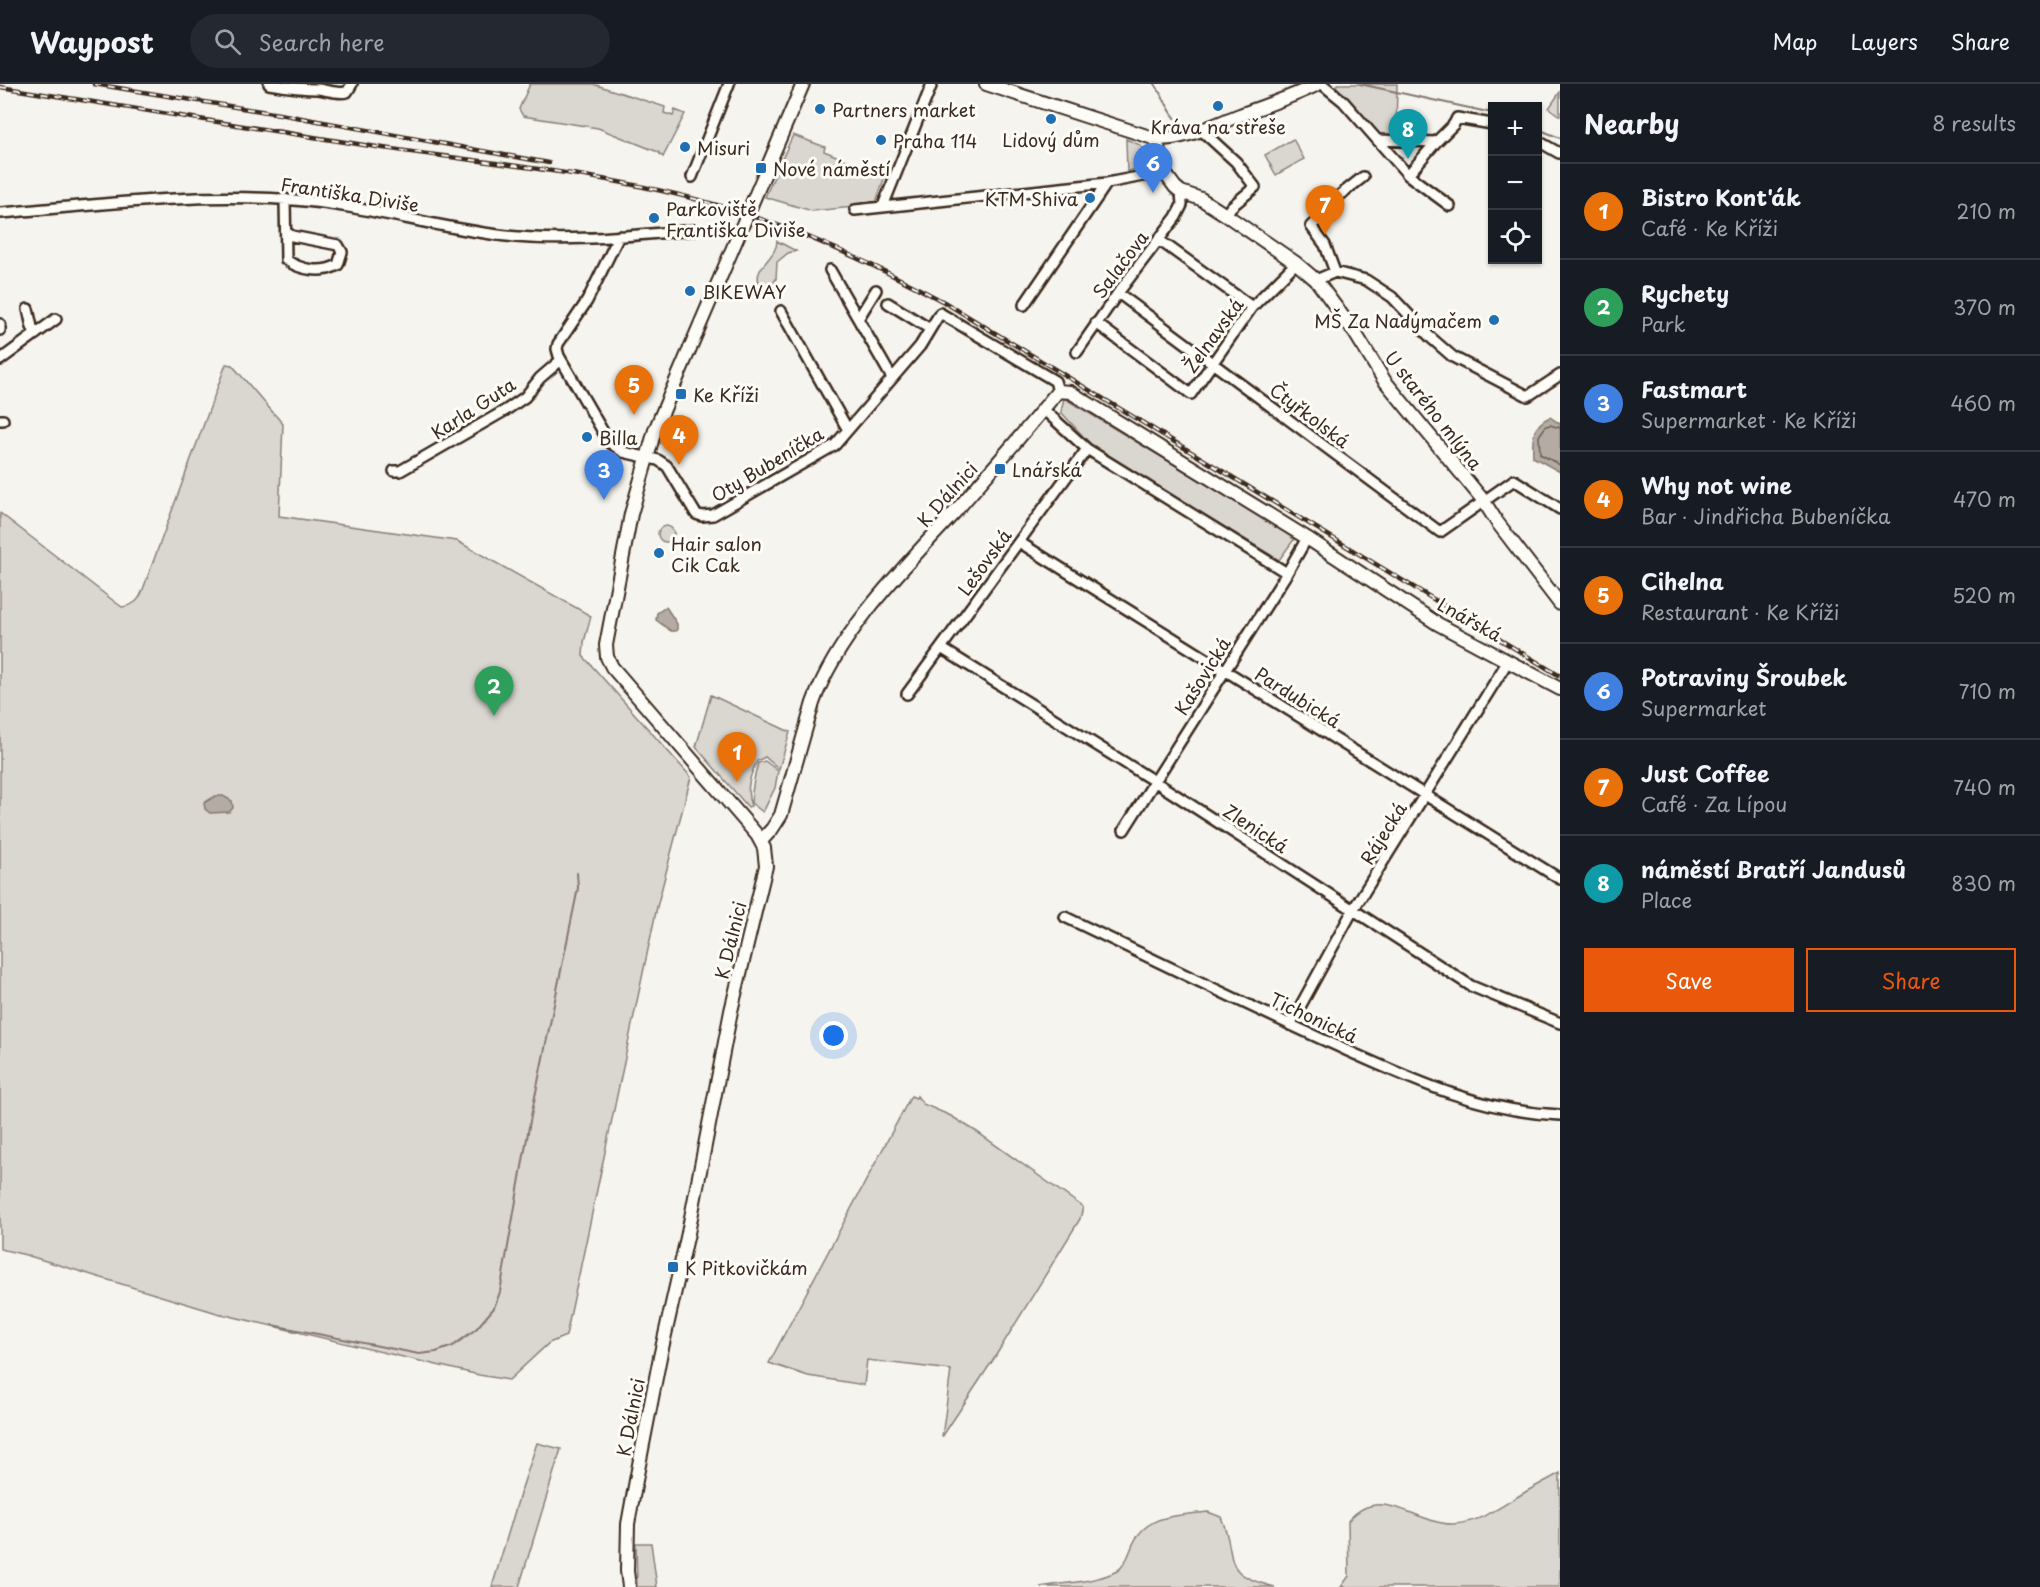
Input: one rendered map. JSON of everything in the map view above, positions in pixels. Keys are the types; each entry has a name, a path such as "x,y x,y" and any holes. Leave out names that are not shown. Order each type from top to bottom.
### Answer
{"street":[{"path":"269,84 301,90 349,88"},
{"path":"692,177 729,84"},
{"path":"761,841 617,673 607,657 606,645 622,555 646,457 671,387 759,190 803,84"},
{"path":"883,206 932,84"},
{"path":"986,84 1156,139 1174,138 1201,130 1293,89 1320,84 1343,101 1408,176 1450,206"},
{"path":"1408,176 1457,118 1488,123"},
{"path":"1201,130 1236,162 1255,187 1231,207 1226,215"},
{"path":"1156,139 1164,172 1181,192"},
{"path":"1378,140 1436,142"},
{"path":"1542,143 1559,153"},
{"path":"855,210 1107,183 1164,172"},
{"path":"1335,272 1325,245 1311,226 1333,207 1330,203 1363,177"},
{"path":"1024,305 1107,183"},
{"name":"U starého mlýna","path":"1181,192 1201,199 1226,215 1296,263 1316,280 1355,333 1391,389 1483,500 1560,604"},
{"name":"Salačova","path":"1077,352 1180,211 1181,192"},
{"path":"285,199 286,260 295,266 315,270 329,270 338,266 342,252 338,245 292,236 286,232"},
{"name":"Františka Diviše","path":"0,213 146,201 285,199 318,202 512,237 544,239 695,230"},
{"path":"619,236 587,301 558,344 557,349 561,360 609,442 623,452 646,457"},
{"path":"1159,240 1252,308"},
{"name":"Želnavská","path":"1096,323 1191,394 1252,308 1296,263"},
{"path":"830,270 892,378"},
{"path":"1316,280 1335,272 1366,280 1392,297 1430,338 1453,357 1528,396 1560,375"},
{"path":"858,319 876,290"},
{"name":"Čtyřkolská","path":"1118,293 1440,531 1483,500"},
{"path":"888,303 930,329 940,313 1055,381 1058,392"},
{"path":"28,309 36,334"},
{"name":"Oty Bubeníčka","path":"780,311 848,430"},
{"path":"0,360 56,319"},
{"path":"0,324 0,330"},
{"name":"Oty Bubeníčka","path":"646,457 658,460 667,466 696,514 713,515 835,445 920,346 930,329"},
{"name":"Karla Guta","path":"394,471 400,471 506,410 525,397 540,378 561,360"},
{"name":"K Dálnici","path":"630,1587 627,1538 637,1475 660,1357 688,1233 731,1011 765,876 766,857 761,841 772,830 781,815 813,703 822,680 836,655 887,587 996,466 1058,392"},
{"name":"Lnářská","path":"1058,392 1070,392 1307,538 1438,624 1560,689"},
{"path":"1043,409 1087,450 1287,573"},
{"name":"Lešovská","path":"907,694 1087,450"},
{"path":"1483,500 1514,480 1560,509"},
{"name":"Kašovická","path":"1124,830 1307,538"},
{"name":"Pardubická","path":"1019,542 1560,879"},
{"name":"Zlenická","path":"941,648 1155,782 1471,986 1560,1023"},
{"name":"Rájecká","path":"1290,1025 1353,910 1508,661"},
{"name":"Tichonická","path":"1065,917 1290,1025 1405,1076 1470,1101 1532,1114 1560,1115"}],"shaded area":[{"path":"530,84 593,84 665,107 664,113 673,116 675,110 685,114 663,157 658,152 598,128 523,116 519,109"},
{"path":"1338,84 1397,84 1396,134 1380,135 1336,86"},
{"path":"1560,92 1560,116 1549,108"},
{"path":"793,135 825,147 824,151 885,176 875,205 812,211 765,197"},
{"path":"1126,139 1140,145 1146,154 1142,166 1127,172"},
{"path":"1293,139 1304,159 1276,175 1265,155"},
{"path":"777,241 796,251 788,253 777,262 776,279 770,288 760,285 758,279 761,268 773,253"},
{"path":"226,364 232,365 283,424 279,516 457,541 591,616 583,656 691,777 657,907 566,1336 549,1343 509,1380 479,1375 217,1313 0,1249 0,513 122,607 135,602 142,592"},
{"path":"1064,398 1295,538 1279,560 1093,447 1061,412"},
{"path":"666,526 672,528 674,534 672,540 666,542 660,540 658,534 660,528"},
{"path":"711,695 790,732 779,769 765,757 757,761 749,783 748,794 751,806 748,807 696,747"},
{"path":"765,761 778,771 775,788 763,812 751,803 758,763"},
{"path":"911,1096 916,1098 917,1096 923,1104 951,1116 977,1132 1083,1207 1080,1219 993,1360 942,1437 951,1370 867,1360 864,1385 808,1376 769,1363"},
{"path":"537,1443 561,1449 519,1587 492,1587 520,1494"},
{"path":"1560,1473 1560,1587 1341,1587 1349,1576 1348,1521 1360,1510 1373,1505 1385,1505 1439,1522 1463,1523 1483,1517"},
{"path":"1208,1512 1221,1517 1237,1570 1257,1582 1275,1587 1040,1587 1089,1580 1117,1571 1126,1562 1137,1537 1153,1523 1162,1518"},
{"path":"636,1543 651,1543 657,1587 637,1587"}],"water":[{"path":"1550,417 1560,424 1560,472 1533,457 1536,428"},
{"path":"666,607 677,624 676,631 671,631 656,620 657,613"},
{"path":"215,796 223,796 232,801 233,808 229,812 210,813 205,809 204,803"}],"waterway":[{"path":"1155,84 1183,129"},
{"path":"1360,84 1488,112"},
{"path":"1542,131 1560,138"},
{"path":"272,1325 419,1354 436,1352 453,1346 476,1329 494,1308 500,1292 530,1121 578,888 577,873"}],"railway":[{"path":"94,84 285,115 549,163"},
{"path":"0,87 377,147 593,177 678,195 778,225 862,261 944,302 1560,676"}],"place":[{"name":"Kráva na střeše","path":"1218,106"},
{"name":"Partners market","path":"820,109"},
{"name":"Lidový dům","path":"1051,119"},
{"name":"Praha 114","path":"881,140"},
{"name":"Misuri","path":"685,147"},
{"name":"náměstí Bratří Jandusů","path":"1408,159"},
{"name":"Nové náměstí","path":"761,168"},
{"name":"Potraviny Šroubek","path":"1153,193"},
{"name":"KTM Shiva","path":"1090,198"},
{"name":"Parkoviště Františka Diviše","path":"654,218"},
{"name":"Just Coffee","path":"1325,235"},
{"name":"BIKEWAY","path":"690,291"},
{"name":"MŠ Za Nadýmačem","path":"1494,320"},
{"name":"Ke Kříži","path":"681,394"},
{"name":"Cihelna","path":"634,415"},
{"name":"Billa","path":"587,437"},
{"name":"Why not wine","path":"679,465"},
{"name":"Lnářská","path":"1000,469"},
{"name":"Fastmart","path":"604,500"},
{"name":"Hair salon Cik Cak","path":"659,553"},
{"name":"Rychety","path":"494,716"},
{"name":"Bistro Kont'ák","path":"737,782"},
{"name":"K Pitkovičkám","path":"673,1267"}]}
